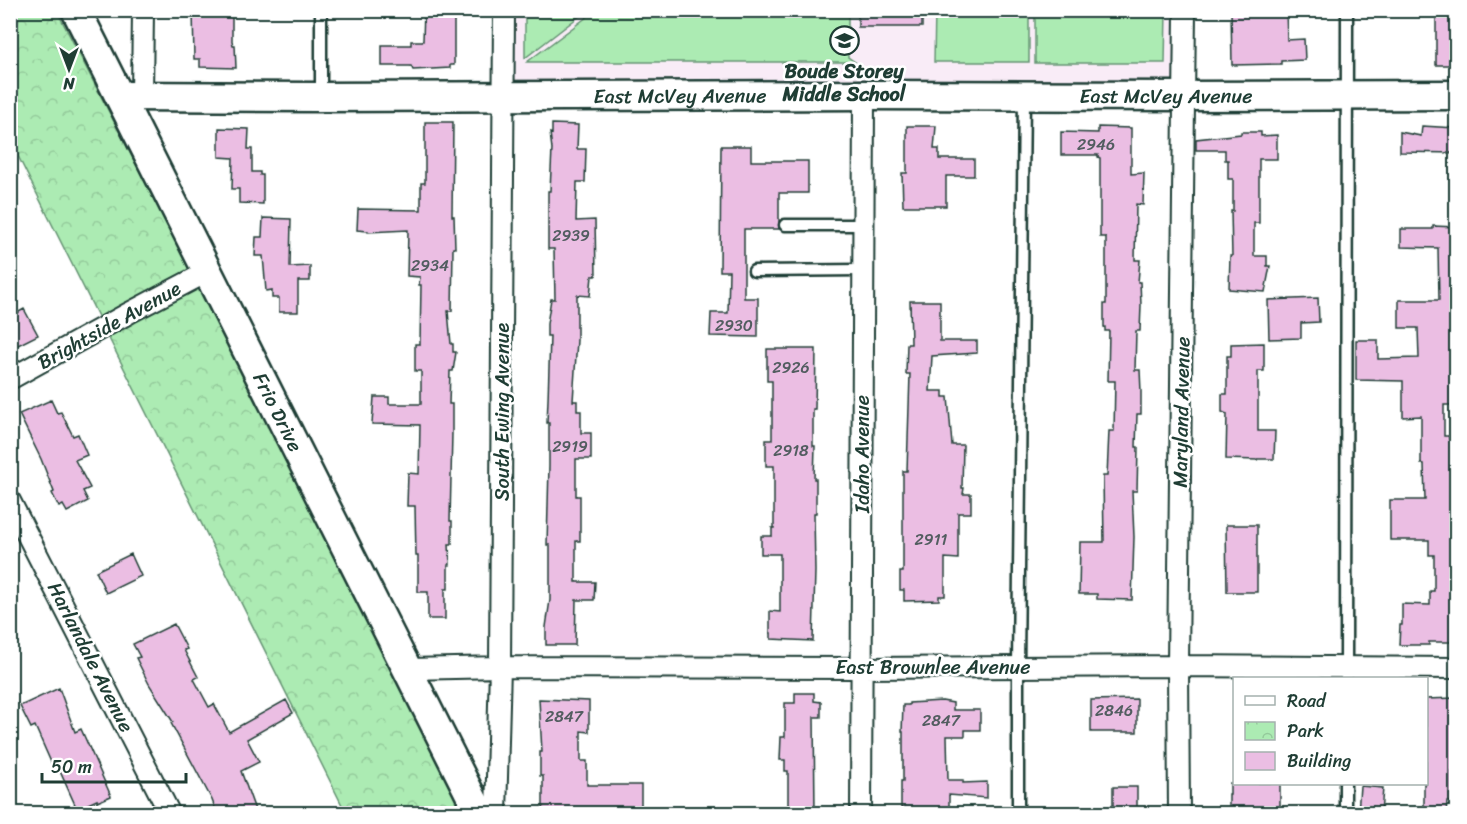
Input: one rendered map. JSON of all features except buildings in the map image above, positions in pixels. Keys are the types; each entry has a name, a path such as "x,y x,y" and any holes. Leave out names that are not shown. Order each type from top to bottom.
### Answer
{"street":[{"name":"Frio Drive","path":"76,10 131,96 207,272 480,813"},
{"path":"131,96 143,10"},
{"name":"South Ewing Avenue","path":"496,813 500,668 504,10"},
{"name":"Maryland Avenue","path":"1179,813 1178,666 1185,10"},
{"name":"Idaho Avenue","path":"861,813 864,95"},
{"name":"East McVey Avenue","path":"131,96 1456,95"},
{"name":"Brightside Avenue","path":"10,379 207,272"},
{"name":"Harlandale Avenue","path":"10,501 170,813"},
{"name":"East Brownlee Avenue","path":"409,669 1178,666 1346,673 1456,668"}],"lane":[{"path":"321,10 321,97"},
{"path":"1346,673 1347,10"},
{"path":"1018,813 1024,95"},
{"path":"785,225 863,225"},
{"path":"754,271 862,270"},
{"path":"1345,785 1345,813"}],"shaded area":[{"name":"Boude Storey Middle School","path":"504,11 1185,11 1184,96 503,97"}],"green space":[{"path":"525,10 586,11 525,58"},
{"path":"11,11 57,11 470,813 346,813 11,142"},
{"path":"595,11 848,11 848,57 855,62 527,62"},
{"path":"935,11 1029,11 1029,62 934,62"},
{"path":"1035,11 1166,11 1165,63 1035,63"}],"place":[{"name":"Boude Storey Middle School","path":"844,40"}]}
